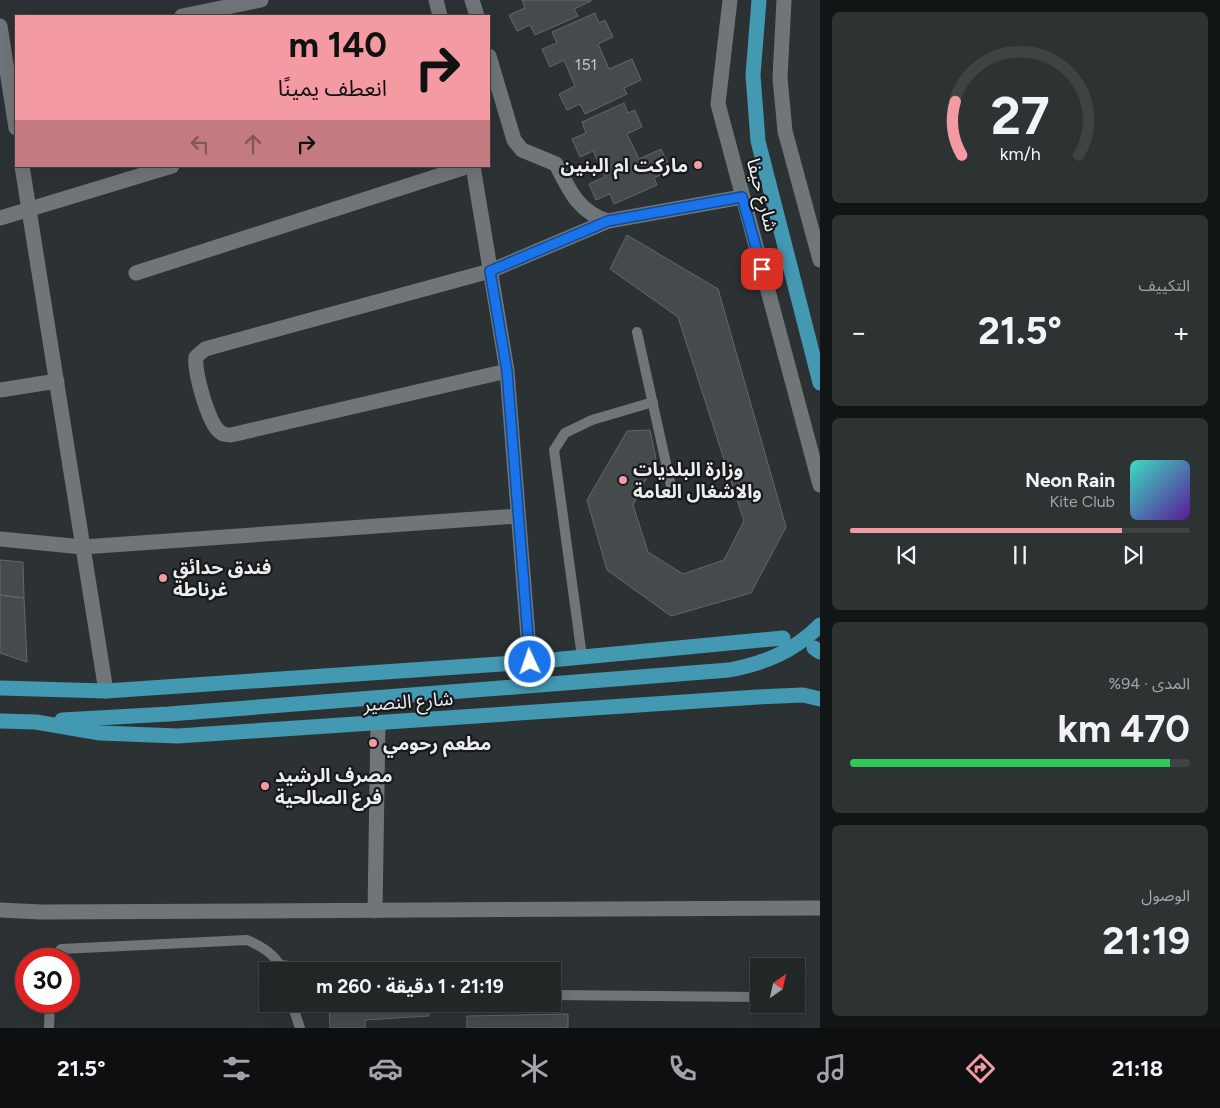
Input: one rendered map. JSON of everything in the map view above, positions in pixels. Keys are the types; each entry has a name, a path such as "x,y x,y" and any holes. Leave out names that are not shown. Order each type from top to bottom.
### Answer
{"main road":[{"path":"759,0 753,75 758,141 820,382"},
{"path":"36,722 169,714 729,670 757,664 779,656 796,646 820,625"},
{"name":"شارع النصیر","path":"0,688 106,691 530,656 582,658 783,638"},
{"name":"شارع النصیر","path":"0,721 36,722 100,733 178,736 758,697 803,695 820,699"}],"street":[{"path":"187,15 261,0"},
{"path":"436,0 440,15"},
{"path":"472,0 477,15"},
{"name":"شارع حيفا","path":"730,0 718,104 818,470 820,484"},
{"name":"شارع حيفا","path":"784,0 780,78 782,112 785,131 820,260"},
{"path":"0,26 7,53 15,120"},
{"path":"490,59 514,140 522,150 556,164 573,198 595,218 608,221"},
{"path":"22,167 106,691"},
{"path":"0,218 169,167"},
{"path":"136,273 466,167"},
{"path":"473,167 507,371 530,656"},
{"path":"507,371 231,435 220,433 212,424 195,367 196,357 205,349 490,271 608,221 742,197"},
{"path":"0,390 56,381"},
{"path":"0,539 83,547 518,516"},
{"path":"375,911 378,723"},
{"path":"0,910 41,912 820,908"}],"lane":[{"path":"637,332 673,495"},
{"path":"582,658 554,450 565,433 592,420 653,402"},
{"path":"80,948 247,940 260,946 275,962"},
{"path":"561,995 750,997"},
{"path":"295,1012 300,1028"},
{"path":"49,1028 50,1013"}],"building":[{"path":"522,0 591,1 574,9 578,16 535,35 530,25 517,31 509,15 525,8"},
{"path":"595,13 599,23 605,20 613,37 598,44 609,69 632,59 641,80 624,88 627,94 585,114 580,104 567,110 559,94 575,86 564,60 550,67 542,49 557,43 552,32"},
{"path":"624,103 628,113 635,110 642,127 627,134 639,159 661,149 671,170 654,178 657,185 614,204 610,194 596,200 589,184 605,177 593,151 580,157 572,139 586,133 582,122"},
{"path":"627,235 718,289 786,527 751,593 671,616 607,570 587,500 627,431 650,430 656,459 633,505 648,552 683,574 724,560 744,521 678,317 610,269"},
{"path":"0,560 23,562 24,598 0,595"},
{"path":"0,595 24,598 27,662 0,653"},
{"path":"329,1012 429,1012 429,1016 365,1020 365,1028 330,1028"},
{"path":"568,1014 568,1028 467,1028 467,1016"}],"place":[{"name":"ماركت ام البنين","path":"698,165"},
{"name":"وزارة البلديات والاشغال العامة","path":"623,480"},
{"name":"فندق حدائق غرناطة","path":"163,578"},
{"name":"مطعم رحومي","path":"373,743"},
{"name":"مصرف الرشيد فرع الصالحية","path":"265,786"}],"route":[{"path":"530,662 507,371 490,271 608,221 742,197 762,269"}]}
